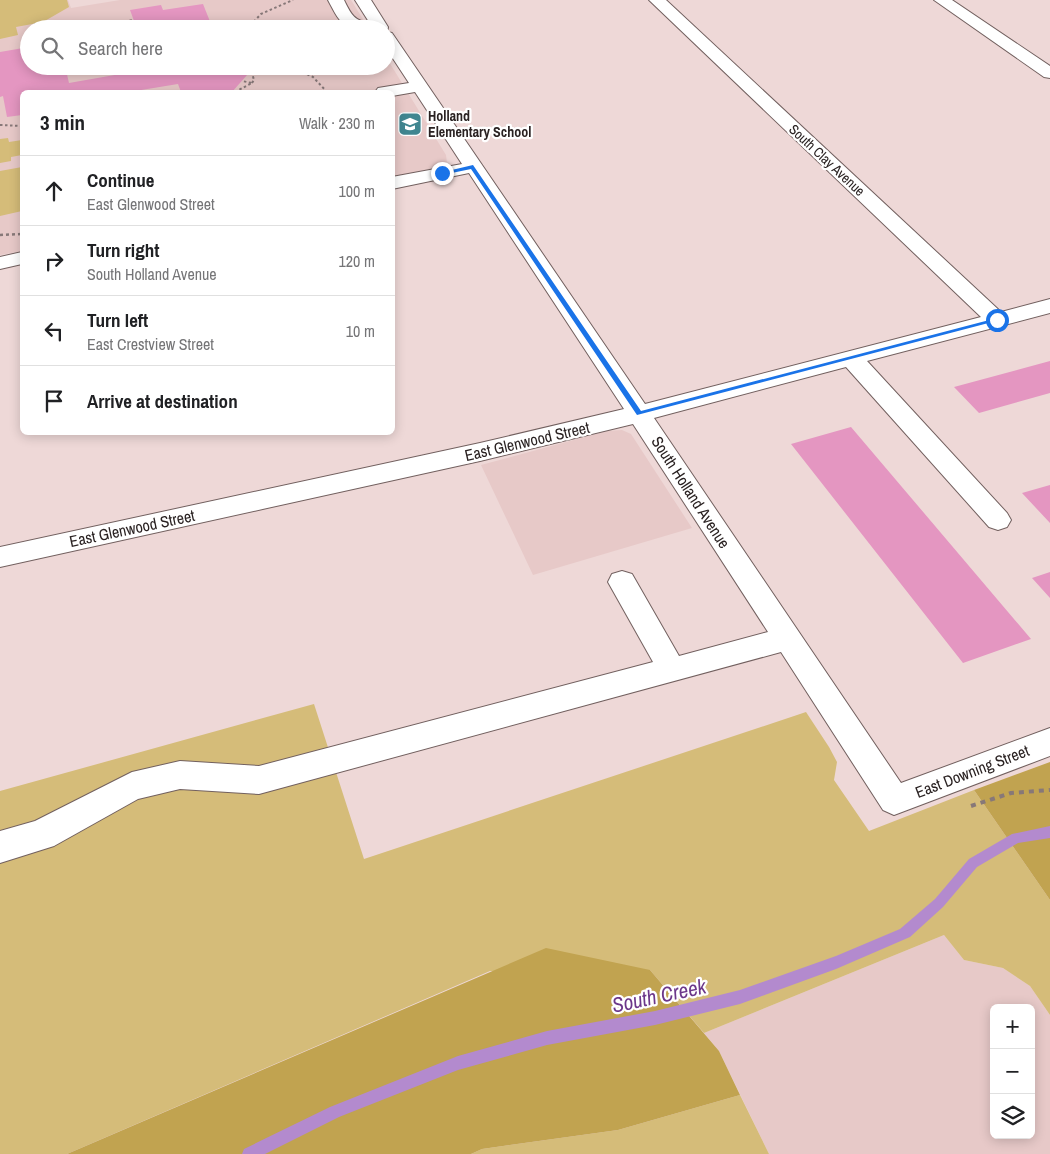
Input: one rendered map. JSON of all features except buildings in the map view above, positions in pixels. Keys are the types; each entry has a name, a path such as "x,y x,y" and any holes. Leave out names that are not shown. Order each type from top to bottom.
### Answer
{"street":[{"path":"336,0 346,20"},
{"name":"South Holland Avenue","path":"362,0 376,20"},
{"name":"South Clay Avenue","path":"657,0 997,320"},
{"path":"942,0 1050,74"},
{"name":"South Holland Avenue","path":"395,49 894,800"},
{"path":"395,90 419,86"},
{"path":"395,182 473,167"},
{"path":"0,263 20,258"},
{"name":"East Glenwood Street","path":"0,557 480,452 639,414 1050,306"},
{"path":"851,358 998,520"},
{"path":"622,582 672,670"},
{"path":"0,848 42,836 132,786 180,775 259,780 788,639"},
{"name":"East Downing Street","path":"894,800 1050,742"}],"path":[{"path":"253,20 264,12 293,0"},
{"path":"252,83 254,80 253,75"},
{"path":"309,75 313,77 324,90"},
{"path":"242,82 252,83"},
{"path":"238,90 252,83"},
{"path":"0,125 20,126"}],"shaded area":[{"name":"Holland Elementary School","path":"0,0 68,0 71,8 120,0 351,0 363,20 20,20 20,75 395,75 395,72 446,155 447,163 440,167 395,177 395,90 20,90 20,251 0,255"},
{"path":"0,0 67,0 69,7 46,20 20,20 20,26 16,27 18,35 0,39"},
{"path":"8,138 9,142 20,140 20,155 11,157 11,161 0,163 0,139"},
{"path":"20,167 20,211 0,216 0,171"},
{"path":"622,430 631,434 692,528 533,575 481,465 607,431"},
{"path":"314,704 364,859 806,712 837,762 834,780 869,831 974,790 1050,900 1050,1015 1030,986 1003,968 964,960 944,935 704,1033 650,970 490,971 67,1154 0,1154 0,791"},
{"path":"1050,762 1050,900 974,790"},
{"path":"944,935 964,960 1003,968 1030,986 1050,1015 1050,1154 769,1154 719,1051 704,1033"},
{"path":"546,948 650,970 719,1051 740,1095 618,1130 482,1149 471,1154 67,1154"},
{"path":"740,1095 769,1154 471,1154 482,1149 618,1130"}],"waterway":[{"name":"South Creek","path":"249,1154 335,1112 458,1063 547,1038 655,1018 740,997 836,962 905,933 939,903 973,863 1016,838 1050,832"}],"place":[{"name":"Holland Elementary School","path":"410,124"}],"route":[{"path":"442,173 473,167 639,414 997,320"}]}
